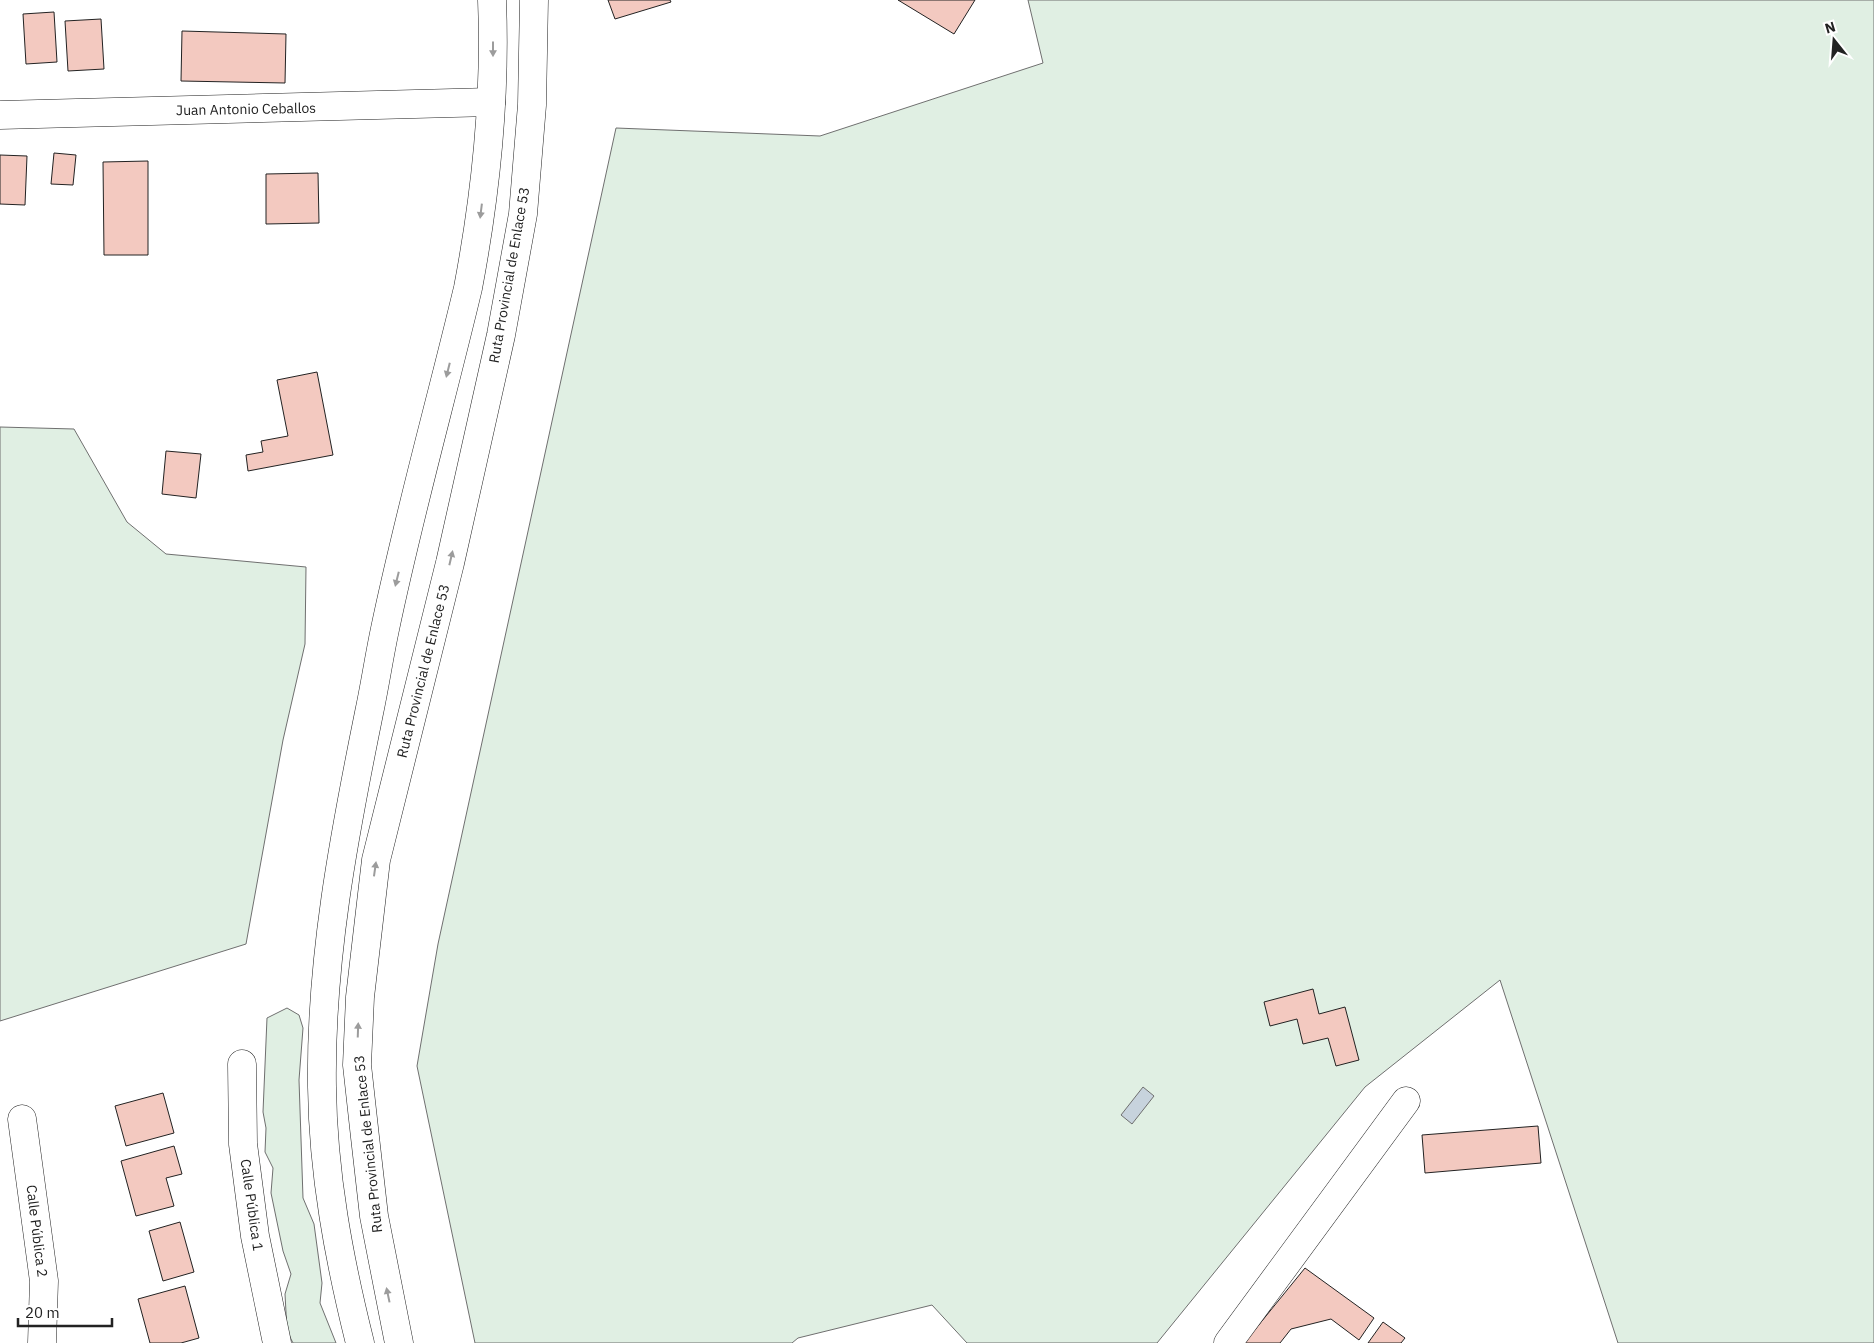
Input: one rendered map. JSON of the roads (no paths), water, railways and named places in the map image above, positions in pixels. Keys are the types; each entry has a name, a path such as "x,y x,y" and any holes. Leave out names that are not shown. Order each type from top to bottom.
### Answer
{"main road":[{"path":"360,1343 340,1256 329,1192 324,1145 322,1086 323,1024 329,957 336,890 347,822 385,628 468,288 484,190 491,102 492,0"},
{"name":"Ruta Provincial de Enlace 53","path":"399,1343 374,1216 365,1137 357,1065 360,997 376,860 450,563 502,335 523,214 532,105 534,0"},
{"name":"Juan Antonio Ceballos","path":"0,115 491,102"},
{"name":"Calle Pública 1","path":"242,1064 246,1163 255,1236 277,1343"},
{"path":"1228,1343 1406,1101"},
{"name":"Calle Pública 2","path":"22,1119 44,1281 42,1343"}]}
